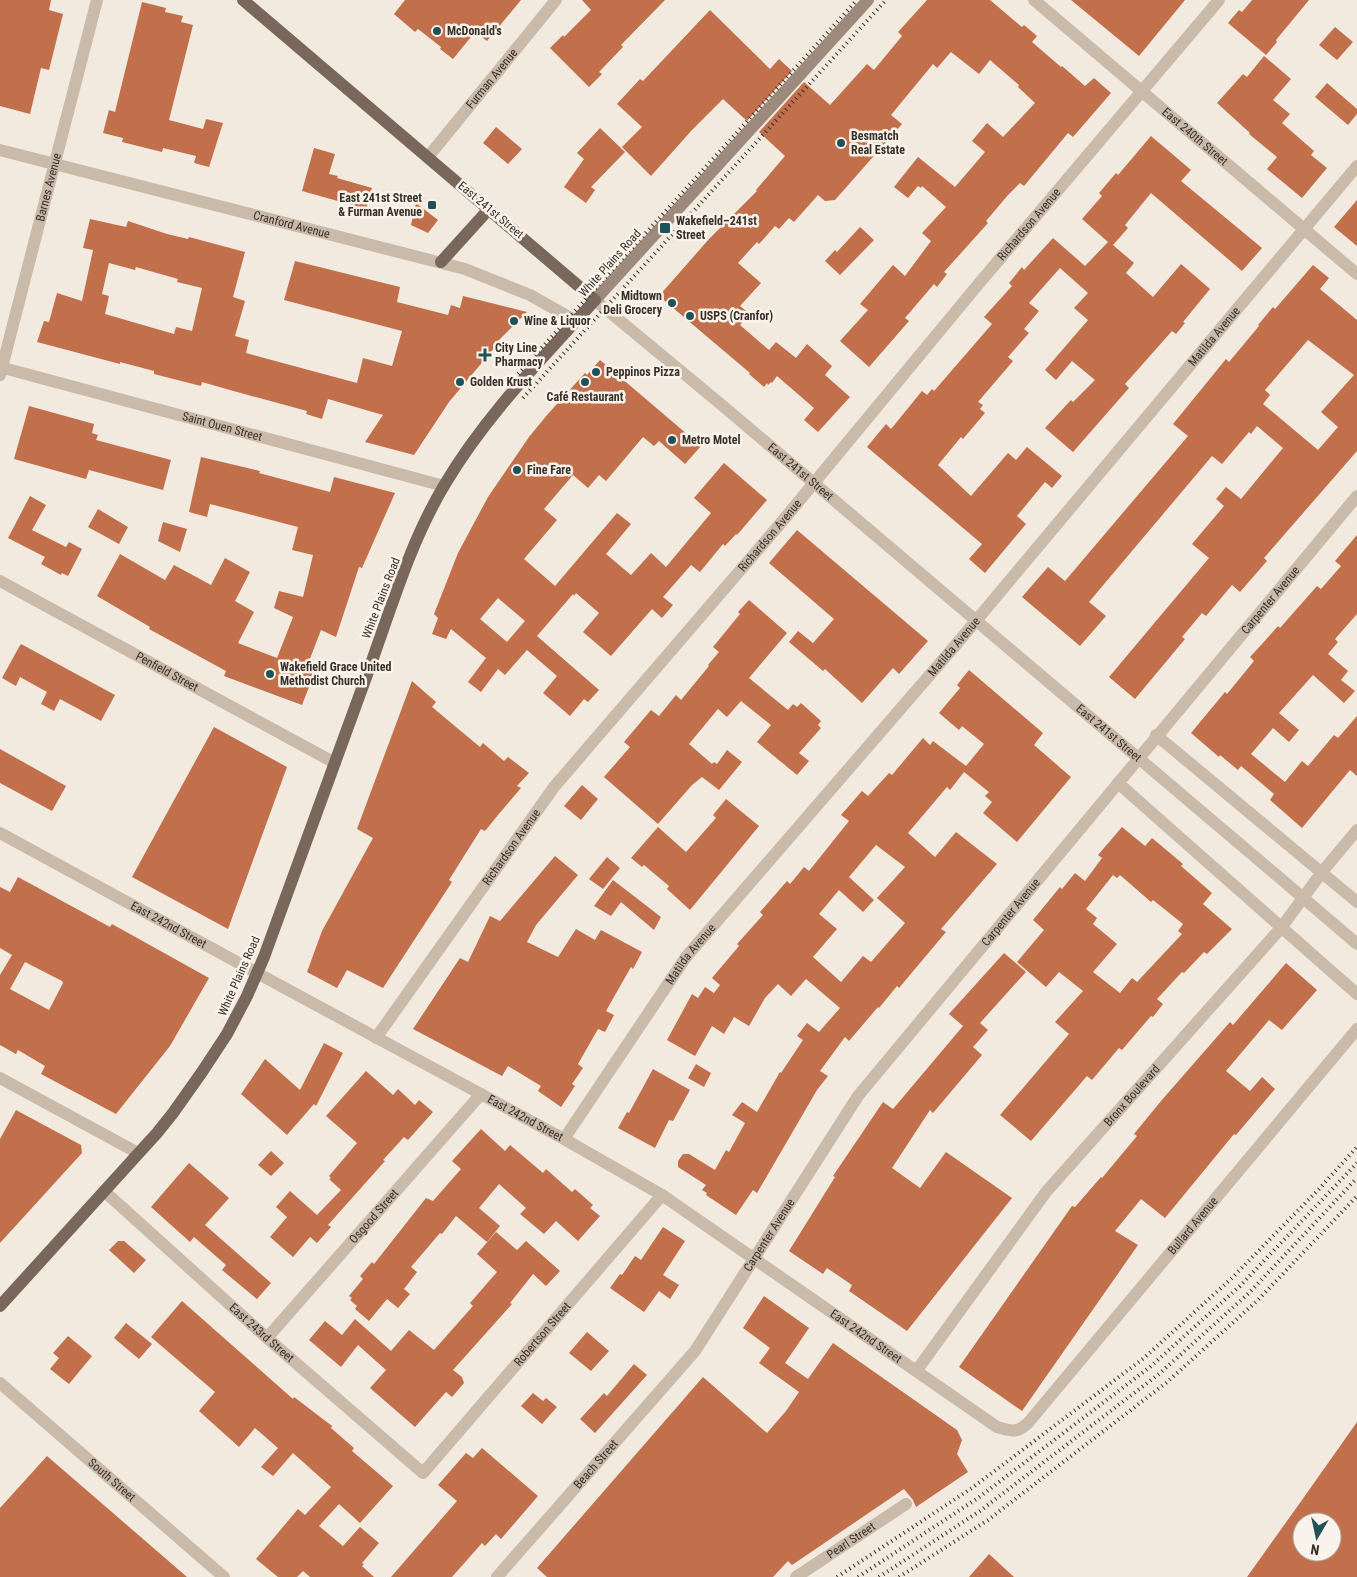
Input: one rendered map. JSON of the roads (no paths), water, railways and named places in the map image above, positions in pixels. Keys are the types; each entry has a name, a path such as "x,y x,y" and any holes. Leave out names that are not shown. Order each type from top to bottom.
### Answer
{"main road":[{"name":"East 241st Street","path":"243,0 595,300"},
{"name":"White Plains Road","path":"0,1306 173,1113 232,1025 257,973 421,532 444,486 478,434 494,412 868,0"},
{"path":"441,262 489,209"}],"street":[{"name":"Barnes Avenue","path":"1,370 97,0"},
{"name":"Furman Avenue","path":"428,157 556,0"},
{"name":"East 240th Street","path":"1034,0 1357,274"},
{"name":"Richardson Avenue","path":"376,1038 554,787 813,483 1218,0"},
{"name":"Cranford Avenue","path":"0,150 441,262 513,287 576,321"},
{"name":"Matilda Avenue","path":"564,1140 686,957 976,621 1357,166"},
{"name":"East 241st Street","path":"595,300 1357,944"},
{"name":"Saint Ouen Street","path":"1,370 444,486"},
{"name":"Carpenter Avenue","path":"695,1351 858,1096 1357,496"},
{"name":"Penfield Street","path":"0,581 334,763"},
{"path":"1156,736 1357,902"},
{"path":"1118,783 1357,994"},
{"name":"Bronx Boulevard","path":"917,1370 1046,1192 1281,928 1322,872 1357,830"},
{"name":"East 242nd Street","path":"0,833 662,1195 997,1427 1011,1431 1020,1430 1028,1423"},
{"name":"Bullard Avenue","path":"1028,1423 1357,1029"},
{"path":"0,1078 138,1153"},
{"name":"Osgood Street","path":"267,1338 480,1094"},
{"name":"East 243rd Street","path":"104,1191 267,1338 423,1473"},
{"name":"Robertson Street","path":"423,1473 662,1195"},
{"name":"Beach Street","path":"497,1577 695,1351"},
{"name":"South Street","path":"0,1383 224,1577"},
{"name":"Pearl Street","path":"796,1577 906,1504"}],"railway":[{"path":"508,385 857,0"},
{"path":"523,398 886,0"},
{"path":"837,1577 972,1488 1144,1358 1232,1278 1319,1189 1357,1147"},
{"path":"858,1577 978,1498 1150,1367 1240,1286 1357,1163"},
{"path":"879,1577 980,1511 1159,1374 1249,1293 1357,1178"},
{"path":"899,1577 988,1520 1166,1383 1258,1300 1357,1196"}],"place":[{"name":"McDonald's","path":"437,31"},
{"name":"Besmatch Real Estate","path":"841,143"},
{"name":"East 241st Street & Furman Avenue","path":"432,205"},
{"name":"Wakefield–241st Street","path":"665,228"},
{"name":"Midtown Deli Grocery","path":"672,303"},
{"name":"USPS (Cranfor)","path":"690,316"},
{"name":"Wine & Liquor","path":"514,321"},
{"name":"City Line Pharmacy","path":"485,355"},
{"name":"Peppinos Pizza","path":"596,372"},
{"name":"Golden Krust","path":"460,382"},
{"name":"Café Restaurant","path":"585,382"},
{"name":"Metro Motel","path":"672,440"},
{"name":"Fine Fare","path":"517,470"},
{"name":"Wakefield Grace United Methodist Church","path":"270,674"}]}
